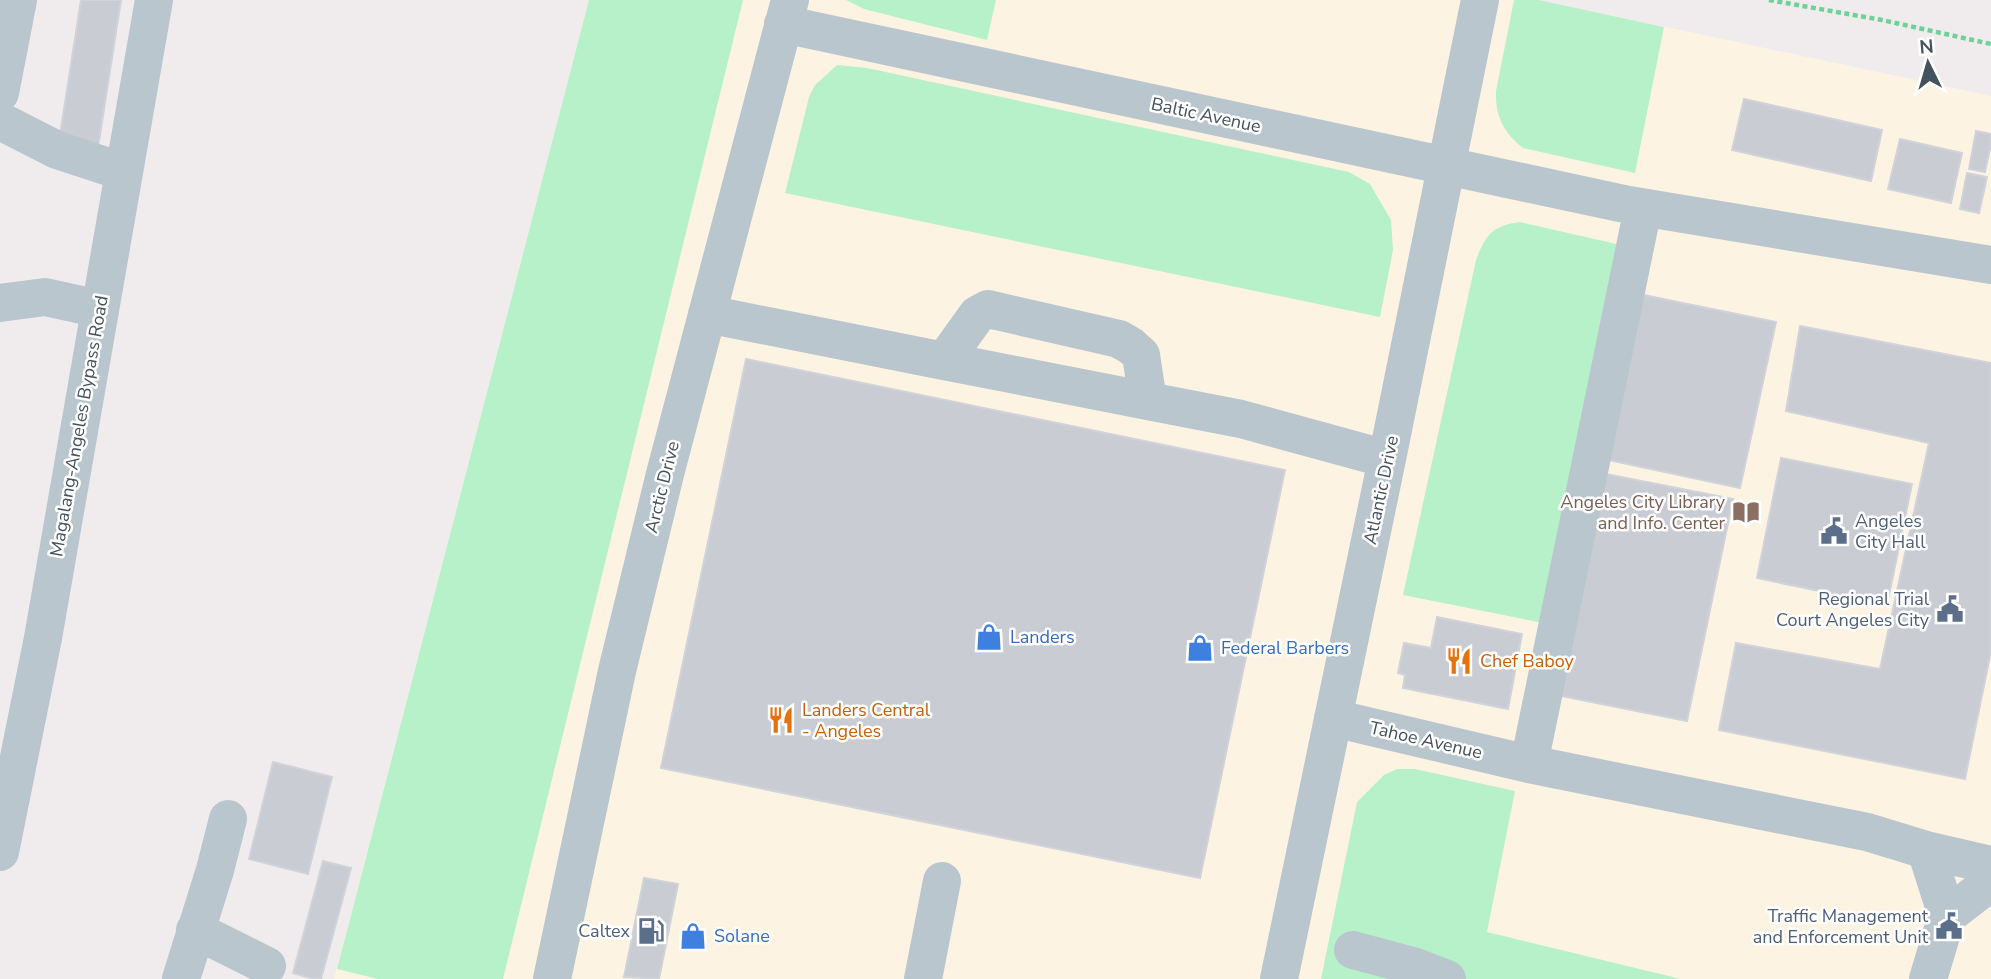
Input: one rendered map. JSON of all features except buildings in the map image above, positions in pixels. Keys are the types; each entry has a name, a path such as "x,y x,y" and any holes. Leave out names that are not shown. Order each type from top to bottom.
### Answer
{"street":[{"path":"0,93 18,0"},
{"name":"Magalang-Angeles Bypass Road","path":"0,852 43,638 154,0"},
{"name":"Atlantic Drive","path":"1279,979 1480,0"},
{"name":"Baltic Avenue","path":"787,12 1446,166 1636,206 1991,265"},
{"name":"Arctic Drive","path":"552,979 617,671 663,481 787,12"},
{"path":"0,121 57,150 124,172"},
{"path":"1524,763 1636,206"},
{"path":"0,303 45,297 100,309"},
{"path":"944,361 977,315 988,309 1118,339 1131,346 1141,355 1148,401"},
{"path":"707,314 1241,419 1387,458"},
{"name":"Tahoe Avenue","path":"1333,718 1524,763 1867,832 1926,850 1991,865"},
{"path":"181,979 228,820"},
{"path":"1926,850 1947,916 1928,979"},
{"path":"923,979 943,881"},
{"path":"1947,916 1991,882"},
{"path":"195,930 267,966"},
{"path":"1353,950 1413,966 1447,979"}],"path":[{"path":"1769,0 1882,20 1991,44"}],"shaded area":[{"path":"589,0 1539,0 1991,96 1991,979 334,979"}],"green space":[{"path":"589,0 743,0 503,979 378,979 337,969"},
{"path":"846,0 996,0 987,40 864,9"},
{"path":"1514,0 1539,0 1664,27 1635,173 1523,148 1506,130 1499,116 1496,91"},
{"path":"837,65 867,68 1349,172 1370,184 1391,220 1393,250 1380,317 785,193 809,97 815,85"},
{"path":"1520,222 1621,245 1543,623 1403,595 1476,260 1491,233 1503,226"},
{"path":"1397,769 1415,769 1515,791 1487,932 1681,979 1321,979 1357,802 1384,775"}],"place":[{"name":"Angeles City Library and Info. Center","path":"1746,512"},
{"name":"Angeles City Hall","path":"1834,531"},
{"name":"Regional Trial Court Angeles City","path":"1950,609"},
{"name":"Landers","path":"989,637"},
{"name":"Federal Barbers","path":"1200,648"},
{"name":"Chef Baboy","path":"1459,661"},
{"name":"Landers Central - Angeles","path":"781,720"},
{"name":"Traffic Management and Enforcement Unit","path":"1949,926"},
{"name":"Caltex","path":"651,931"},
{"name":"Solane","path":"693,936"}]}
